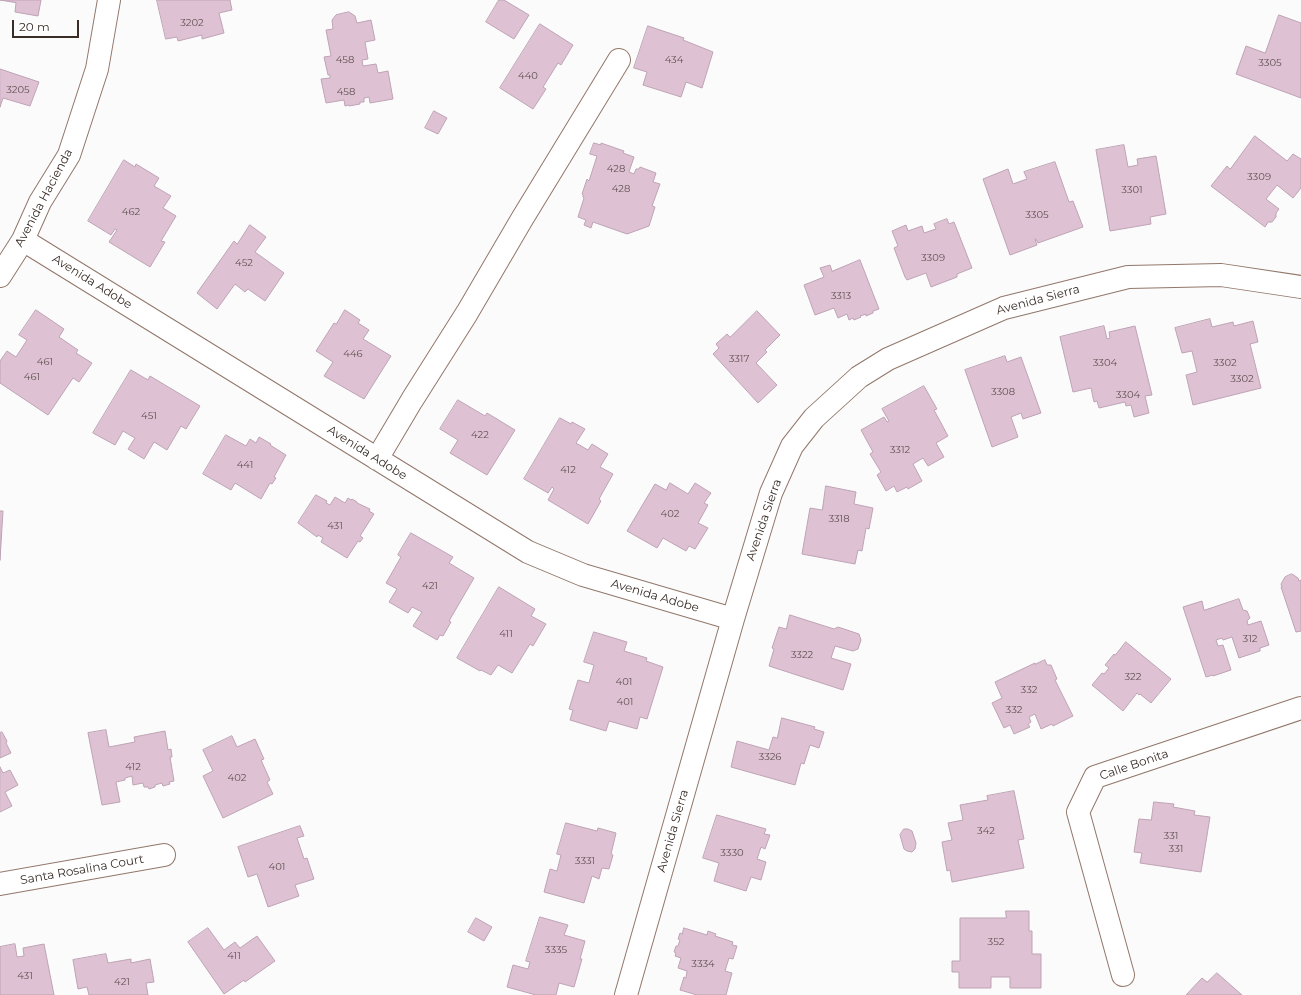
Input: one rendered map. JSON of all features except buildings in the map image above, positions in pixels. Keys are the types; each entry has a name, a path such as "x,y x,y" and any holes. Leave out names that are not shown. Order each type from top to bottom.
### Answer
{"street":[{"name":"Avenida Hacienda","path":"0,276 23,240 40,202 68,155 97,69 109,0"},
{"path":"377,459 467,313 522,219 619,60"},
{"name":"Avenida Adobe","path":"23,240 528,552 583,575 733,619"},
{"name":"Avenida Sierra","path":"626,995 733,619 771,493 792,446 814,418 859,377 888,359 1004,308 1128,277 1221,276 1301,287"},
{"name":"Calle Bonita","path":"1123,975 1078,812 1095,777 1301,708"},
{"name":"Santa Rosalina Court","path":"0,884 164,855"}]}
